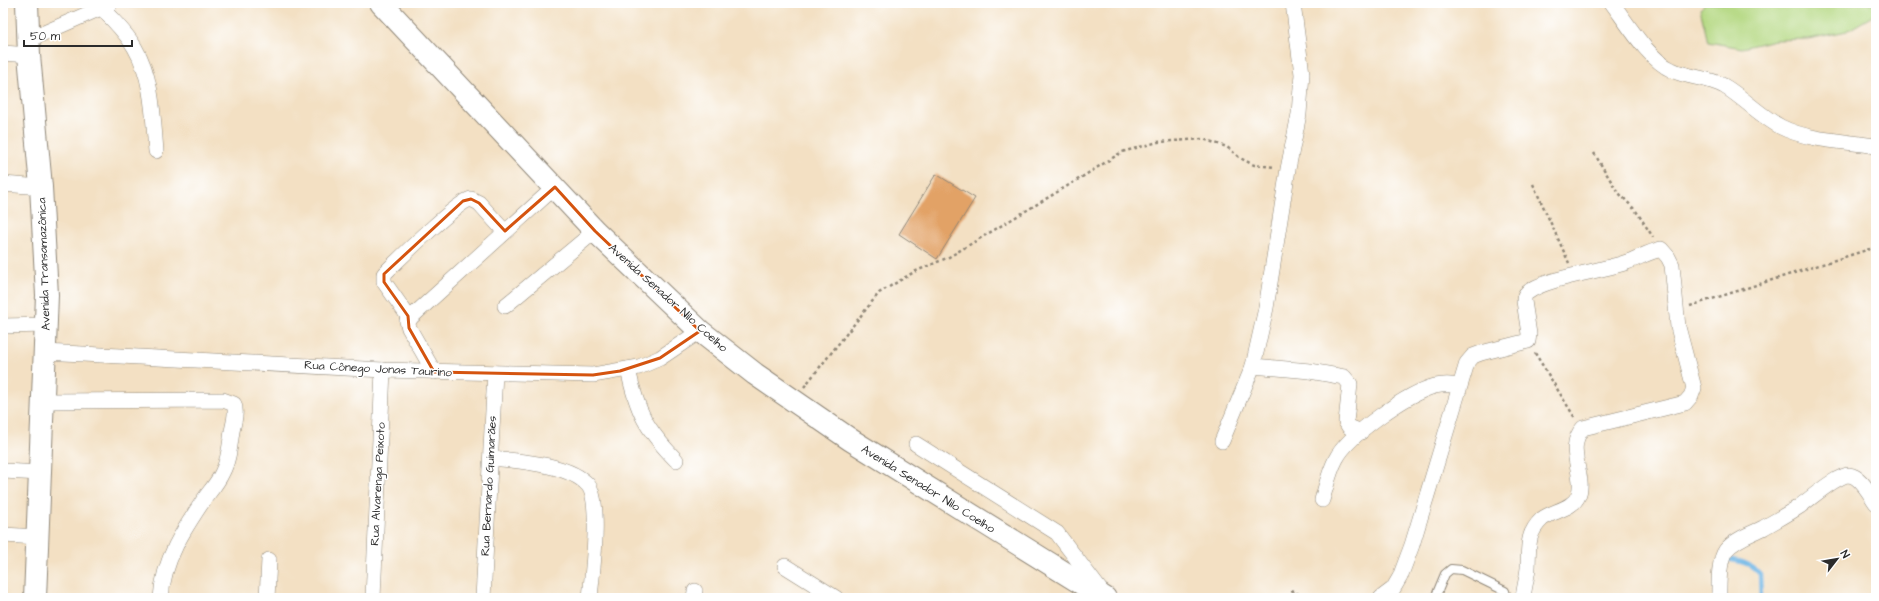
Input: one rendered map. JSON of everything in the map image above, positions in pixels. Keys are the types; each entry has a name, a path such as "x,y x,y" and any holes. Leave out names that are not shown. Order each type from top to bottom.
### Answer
{"main road":[{"name":"Avenida Transamazônica","path":"27,3 29,47 41,187 47,325 35,598"},
{"name":"Avenida Senador Nilo Coelho","path":"381,3 595,231 700,331 792,401 904,474 1106,598"}],"street":[{"path":"1222,441 1252,366 1266,308 1288,169 1299,114 1302,74 1293,3"},
{"path":"1612,3 1648,52 1672,70 1698,76 1724,86 1749,106 1782,127 1812,137 1876,146"},
{"path":"3,53 29,47 107,5 130,40 141,62 153,106 156,151"},
{"path":"3,184 41,187"},
{"path":"434,372 409,328 407,321 555,187"},
{"path":"410,319 384,282 383,277 384,274 440,222 463,202 471,199 479,203 505,232"},
{"path":"505,306 595,231"},
{"path":"1381,598 1393,589 1400,577 1412,545 1459,386 1467,364 1473,356 1528,341 1529,334 1525,296 1527,292 1545,284 1626,262 1661,249 1668,257 1672,266 1681,341 1694,388 1691,396 1685,403 1582,428 1575,441 1579,482 1578,496 1574,502 1542,519 1533,530 1528,546 1528,568 1523,598"},
{"path":"3,326 47,325"},
{"name":"Rua Cônego Jonas Taurino","path":"45,352 383,370 593,375 639,367 660,358 700,331"},
{"path":"1252,366 1310,371 1344,378 1350,384 1346,422 1349,427 1361,432"},
{"path":"628,369 633,393 644,421 656,440 676,460"},
{"name":"Rua Alvarenga Peixoto","path":"373,598 383,370"},
{"name":"Rua Bernardo Guimarães","path":"483,598 492,458 495,373"},
{"path":"1322,500 1336,459 1361,432 1394,406 1420,392 1434,386 1449,383 1459,386"},
{"path":"44,401 223,400 234,404 235,414 226,464 222,474 175,546 167,563 162,583 161,598"},
{"path":"916,444 1057,533 1106,598"},
{"path":"492,458 525,461 560,469 588,485 594,497 595,517 590,598"},
{"path":"3,471 41,473"},
{"path":"1719,598 1722,557 1727,549 1740,538 1764,527 1800,506 1839,479 1848,475 1856,478 1866,488 1876,504"},
{"path":"3,535 38,537"},
{"path":"267,598 269,560"},
{"path":"785,566 836,598"}],"lane":[{"path":"1435,598 1445,574 1451,569 1462,570 1506,591 1507,598"}],"path":[{"path":"792,401 879,293 914,272 950,257 1122,152 1158,142 1203,139 1227,147 1240,158 1254,165 1288,169"},
{"path":"1594,153 1617,191 1636,211 1661,249"},
{"path":"1533,184 1574,276"},
{"path":"1677,311 1876,247"},
{"path":"1528,341 1567,407 1582,428"},
{"path":"1291,590 1306,598"}],"highlighted area":[{"path":"555,187 595,231 700,331 660,358 620,371 593,375 434,372 409,328 408,316 384,282 384,274 463,201 471,199 479,203 505,231"}],"green space":[{"path":"1706,3 1876,3 1876,14 1847,31 1808,39 1774,40 1742,48 1708,42 1700,9"}],"building":[{"path":"936,174 975,198 937,259 899,234"}],"waterway":[{"path":"1726,559 1745,563 1757,570 1760,574 1761,598"}]}
